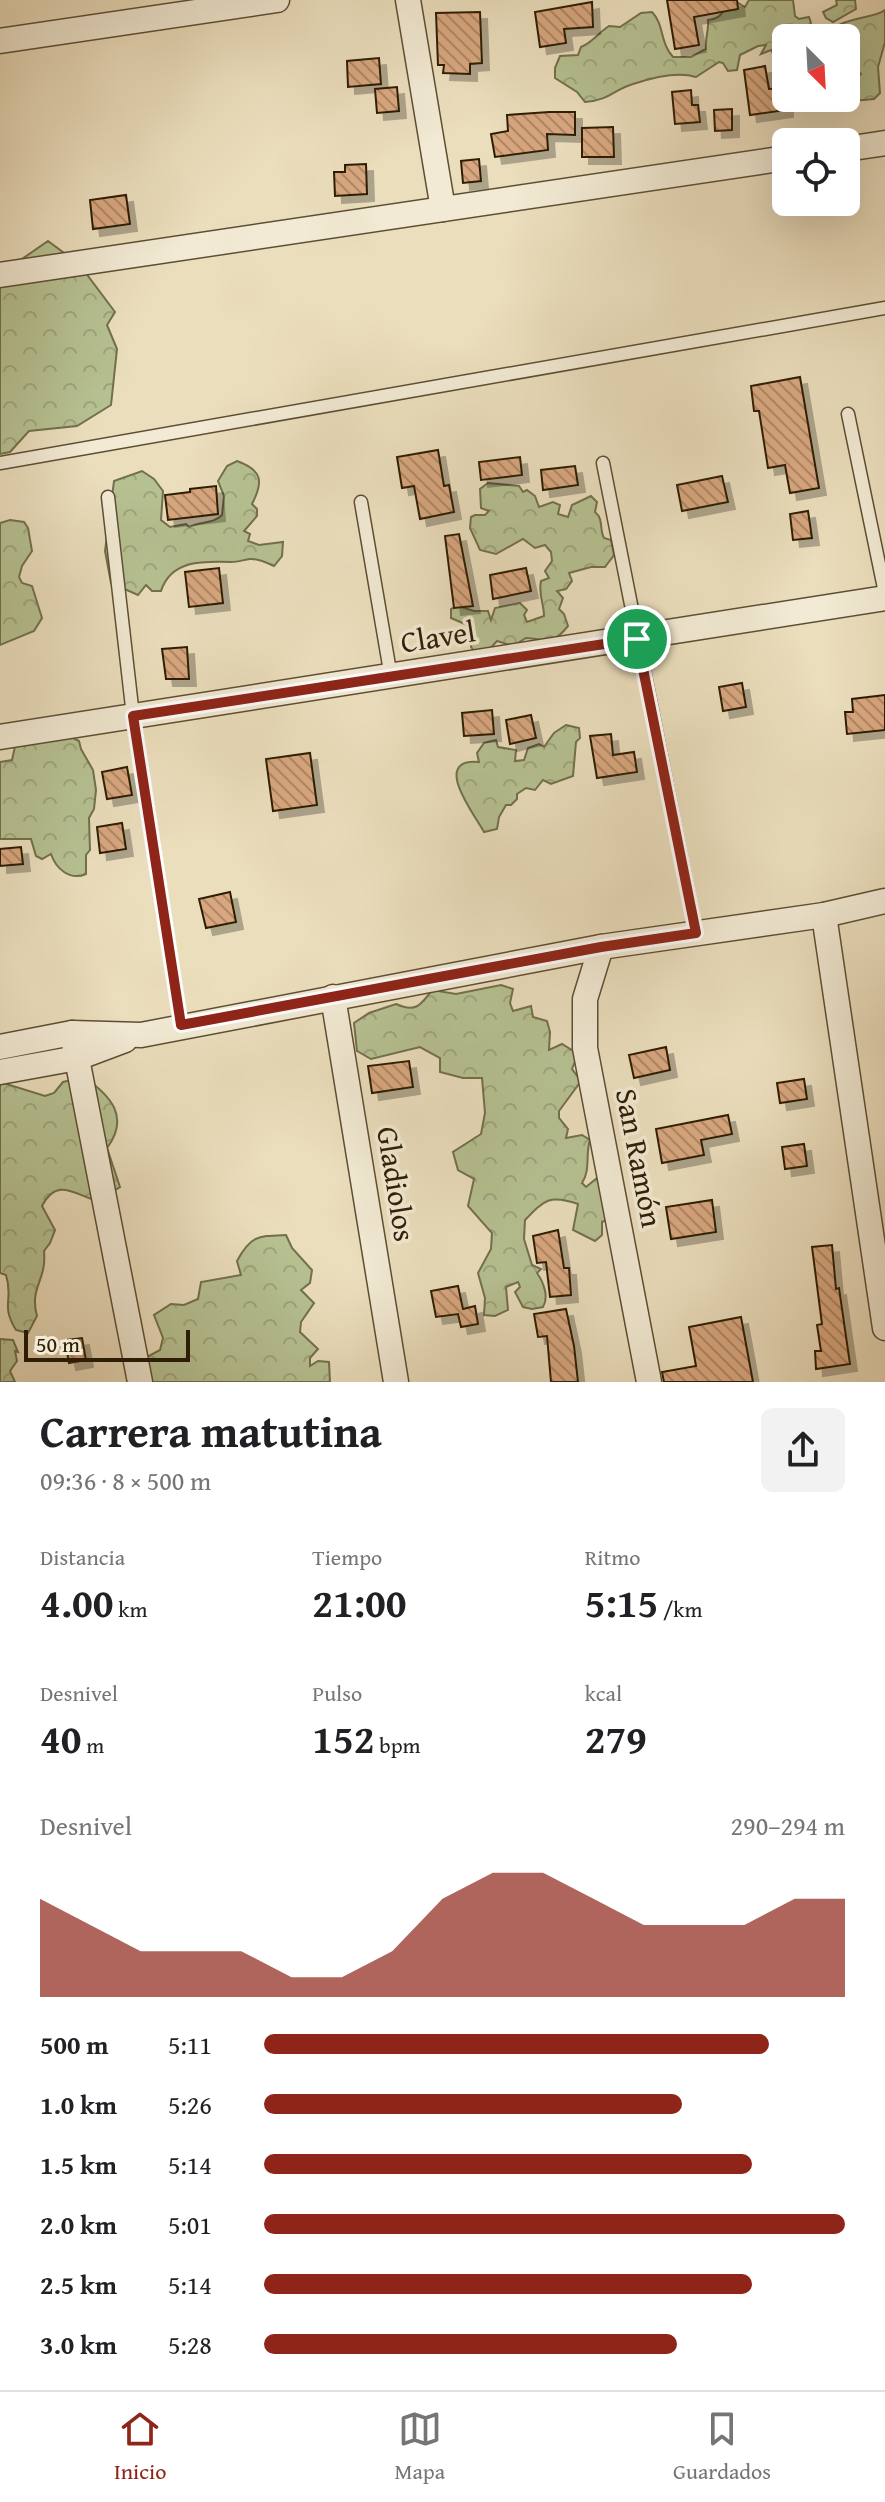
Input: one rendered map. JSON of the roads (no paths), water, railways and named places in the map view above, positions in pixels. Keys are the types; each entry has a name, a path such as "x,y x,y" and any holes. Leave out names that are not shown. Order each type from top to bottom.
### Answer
{"street":[{"path":"0,41 277,0"},
{"path":"408,0 443,209"},
{"path":"860,147 885,143"},
{"path":"0,275 772,160"},
{"name":"Clavel","path":"0,737 637,639 885,596"},
{"path":"0,1072 77,1058 141,1035 181,1025 601,947 824,915 885,901"},
{"path":"824,915 885,1328"},
{"name":"San Ramón","path":"601,947 585,999 585,1048 649,1382"},
{"name":"Gladiolos","path":"333,997 396,1382"},
{"path":"0,1047 72,1033 141,1035"},
{"path":"72,1033 140,1382"}],"lane":[{"path":"0,463 885,308"},
{"path":"848,414 885,596"},
{"path":"603,463 696,933"},
{"path":"108,497 133,716 181,1025"},
{"path":"361,502 391,677"}]}
